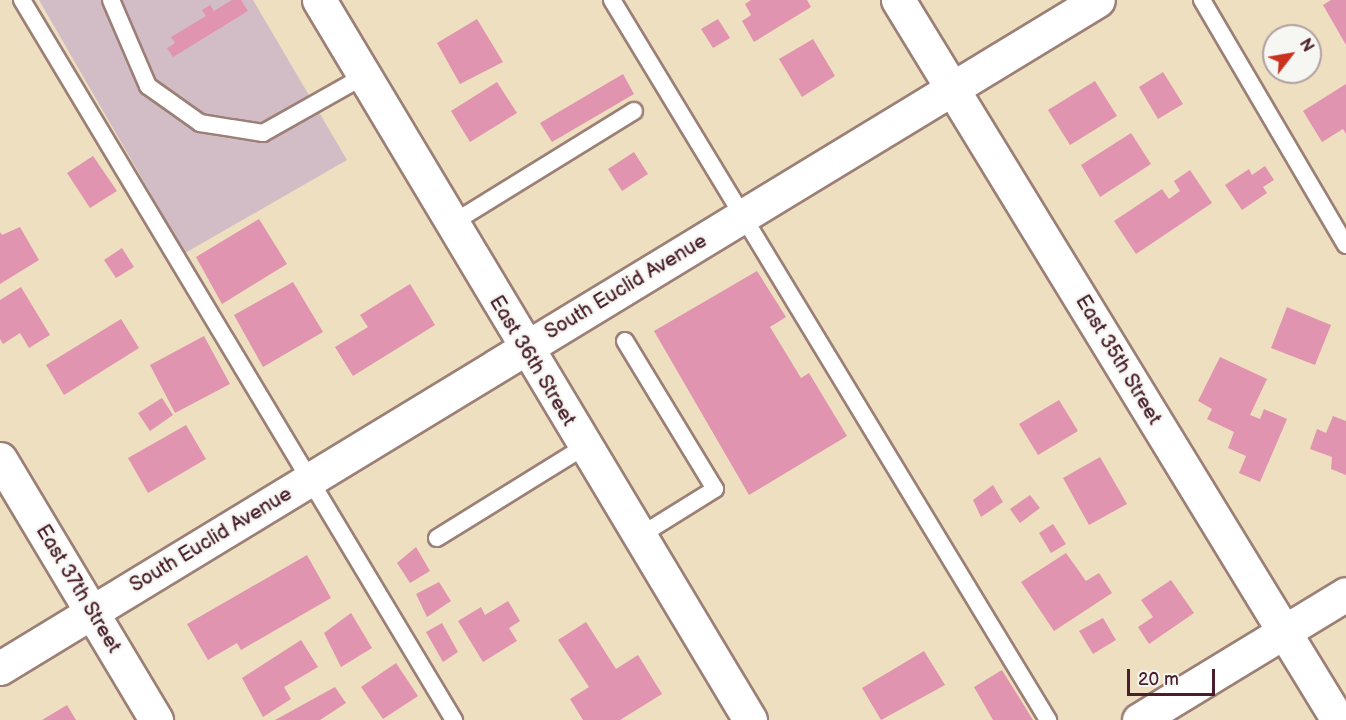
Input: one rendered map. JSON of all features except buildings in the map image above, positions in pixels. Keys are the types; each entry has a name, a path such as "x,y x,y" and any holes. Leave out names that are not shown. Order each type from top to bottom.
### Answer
{"street":[{"name":"East 36th Street","path":"319,0 523,348 750,720"},
{"name":"East 35th Street","path":"898,0 1338,720"},
{"name":"South Euclid Avenue","path":"0,668 1098,0"},
{"name":"East 37th Street","path":"0,459 156,720"},
{"path":"1139,720 1346,594"}],"lane":[{"path":"22,0 454,720"},
{"path":"111,0 148,86 200,123 263,133 364,76"},
{"path":"612,0 1048,720"},
{"path":"1202,0 1346,245"},
{"path":"451,224 634,111"},
{"path":"625,341 715,489 638,537"},
{"path":"437,538 584,447"}],"shaded area":[{"path":"39,0 253,0 347,160 185,253"}]}
